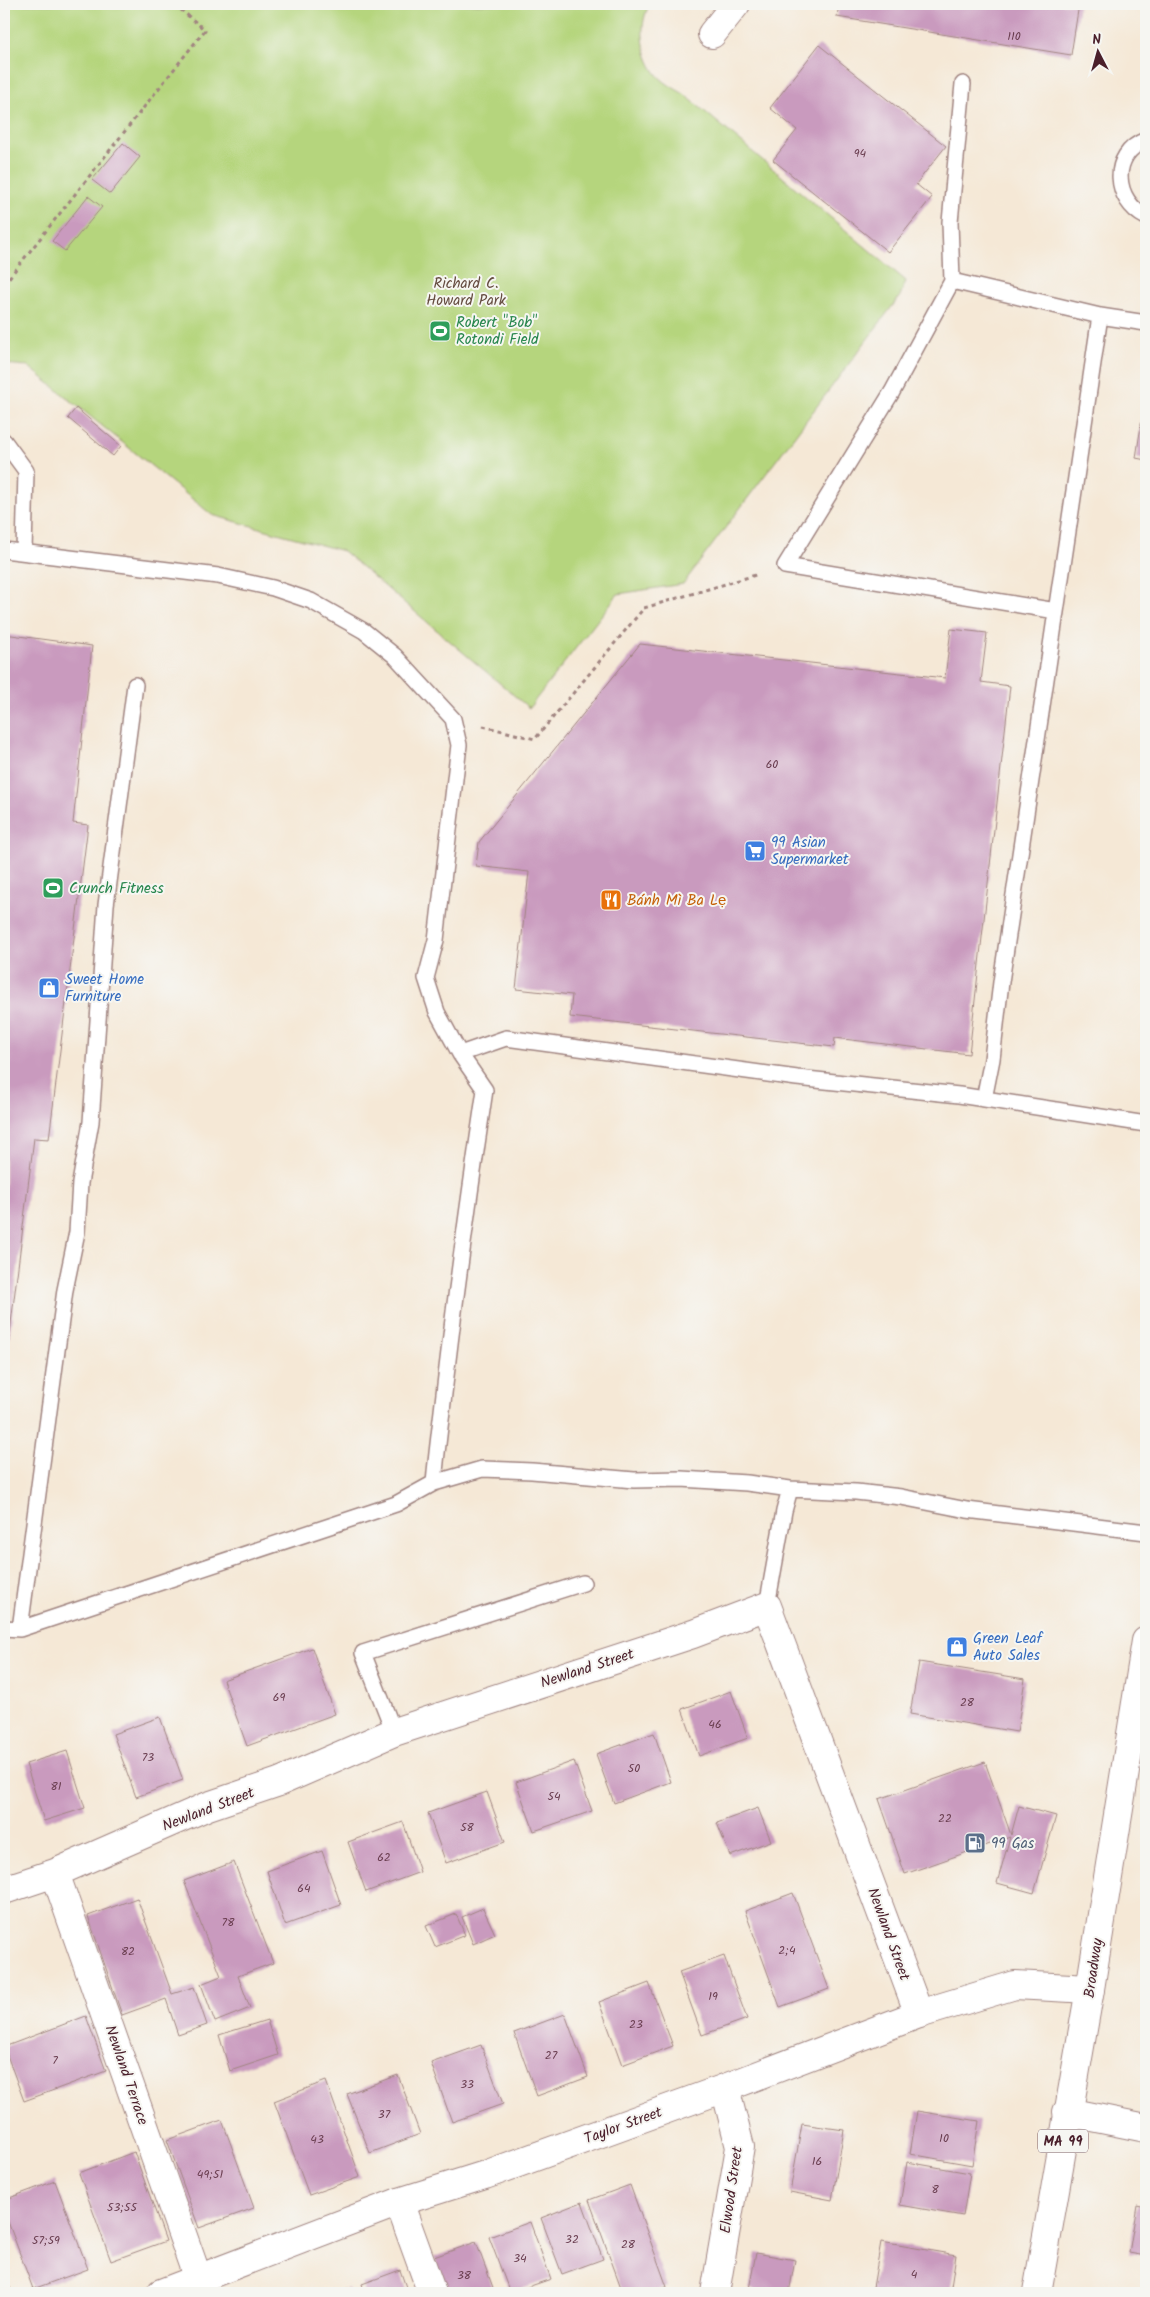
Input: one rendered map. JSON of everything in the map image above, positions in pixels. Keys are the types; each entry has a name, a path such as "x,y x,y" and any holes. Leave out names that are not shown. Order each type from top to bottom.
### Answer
{"street":[{"path":"712,34 736,4"},
{"name":"Newland Street","path":"4,1890 55,1873 208,1806 279,1782 394,1732 693,1634 767,1606 918,2014"},
{"name":"Broadway","path":"1037,2293 1067,2112 1142,1697 1146,1641"},
{"name":"Newland Terrace","path":"55,1873 198,2278"},
{"name":"Taylor Street","path":"161,2293 399,2202 485,2174 725,2088 918,2014 1015,1985 1090,1989"},
{"name":"Elwood Street","path":"715,2293 740,2147 725,2088"},
{"path":"1067,2112 1146,2128"},
{"path":"399,2202 432,2293"}],"lane":[{"path":"963,84 950,222 952,281 892,392 785,566 1056,611"},
{"path":"1146,140 1130,152 1125,160 1120,176 1122,193 1126,200 1138,213 1146,218"},
{"path":"952,281 1100,316 1146,323"},
{"path":"984,1098 992,1059 1002,972 1100,316"},
{"path":"4,441 26,471 24,552"},
{"path":"4,550 218,576 273,588 311,600 364,631 395,656 453,719 459,745 436,940 426,978 437,1012 460,1054 485,1090 457,1277 437,1442 434,1483"},
{"path":"20,1629 65,1290 78,1232 80,1183 91,1122 106,904 135,685"},
{"path":"460,1054 506,1038 797,1078 984,1098 1146,1124"},
{"path":"4,1628 20,1629 396,1504 434,1483 482,1469 634,1480 681,1479 790,1489 856,1492 901,1497 967,1510 1146,1532"},
{"path":"767,1606 784,1511 790,1489"},
{"path":"394,1732 363,1653 583,1583"}],"path":[{"path":"4,284 205,30 174,4"},
{"path":"453,719 535,739 644,608 785,566"}],"green space":[{"name":"Richard C. Howard Park","path":"4,4 650,4 644,20 643,38 647,56 658,76 668,85 684,94 906,281 900,296 683,584 618,594 529,708 343,551 212,515 28,366 4,364"}],"building":[{"path":"839,4 1079,4 1071,55 837,17"},
{"path":"819,45 946,146 916,184 932,197 888,252 773,160 797,130 770,108"},
{"path":"123,143 140,157 110,194 92,180"},
{"path":"88,196 102,207 65,251 52,241"},
{"path":"1146,399 1146,460 1136,458"},
{"path":"76,408 121,446 113,456 68,418"},
{"path":"951,629 987,633 981,682 1010,686 969,1054 835,1038 834,1047 570,1017 572,995 516,989 529,872 476,866 479,842 640,644 945,678"},
{"path":"4,634 92,646 73,823 88,825 49,1139 34,1138 5,1372"},
{"path":"312,1648 335,1714 247,1746 223,1680"},
{"path":"919,1662 1025,1679 1017,1732 910,1714"},
{"path":"731,1691 748,1738 699,1756 682,1709"},
{"path":"160,1717 183,1780 136,1797 113,1734"},
{"path":"654,1733 671,1782 614,1803 596,1754"},
{"path":"67,1751 85,1808 44,1821 26,1764"},
{"path":"574,1761 592,1811 534,1831 516,1782"},
{"path":"985,1762 1011,1835 1019,1806 1056,1816 1034,1893 997,1883 1010,1837 905,1874 879,1799"},
{"path":"487,1792 505,1842 446,1863 428,1813"},
{"path":"758,1808 771,1841 730,1856 717,1823"},
{"path":"403,1822 420,1872 366,1892 348,1842"},
{"path":"322,1851 341,1905 285,1925 267,1871"},
{"path":"234,1862 273,1963 238,1976 250,2008 215,2022 201,1984 221,1976 184,1881"},
{"path":"793,1893 829,1989 780,2007 745,1911"},
{"path":"137,1898 172,1994 194,1987 207,2025 178,2035 166,1999 122,2015 88,1916"},
{"path":"483,1908 495,1934 473,1944 462,1917"},
{"path":"456,1914 465,1935 435,1947 426,1926"},
{"path":"724,1956 747,2019 702,2035 679,1972"},
{"path":"649,1983 673,2046 622,2065 599,2002"},
{"path":"565,2014 588,2077 537,2096 514,2033"},
{"path":"86,2016 106,2071 24,2101 4,2047"},
{"path":"267,2020 278,2055 230,2071 219,2035"},
{"path":"481,2045 503,2104 452,2122 431,2063"},
{"path":"398,2075 420,2134 370,2153 347,2094"},
{"path":"326,2081 360,2177 309,2195 274,2101"},
{"path":"917,2111 979,2121 972,2165 910,2154"},
{"path":"222,2120 254,2208 199,2228 167,2140"},
{"path":"802,2124 844,2130 832,2200 790,2192"},
{"path":"134,2152 166,2241 111,2261 79,2173"},
{"path":"907,2162 970,2173 963,2216 900,2205"},
{"path":"55,2181 88,2269 33,2289 4,2211 4,2200"},
{"path":"630,2185 667,2287 651,2293 623,2293 589,2200"},
{"path":"582,2202 603,2259 562,2274 541,2218"},
{"path":"1137,2205 1146,2207 1146,2256 1129,2253"},
{"path":"530,2222 551,2279 510,2293 489,2237"},
{"path":"476,2242 495,2293 447,2293 434,2257"},
{"path":"881,2242 956,2255 950,2293 872,2293"},
{"path":"756,2253 795,2260 789,2293 772,2293 749,2289"},
{"path":"400,2270 408,2293 365,2293 362,2284"},
{"path":"4,2272 12,2293 4,2293"},
{"path":"348,2288 350,2293 336,2293"}],"place":[{"name":"Robert \"Bob\" Rotondi Field","path":"440,331"},
{"name":"99 Asian Supermarket","path":"755,851"},
{"name":"Crunch Fitness","path":"53,888"},
{"name":"Bánh Mì Ba Lẹ","path":"611,900"},
{"name":"Sweet Home Furniture","path":"49,988"},
{"name":"Green Leaf Auto Sales","path":"957,1647"},
{"name":"99 Gas","path":"975,1843"}]}
